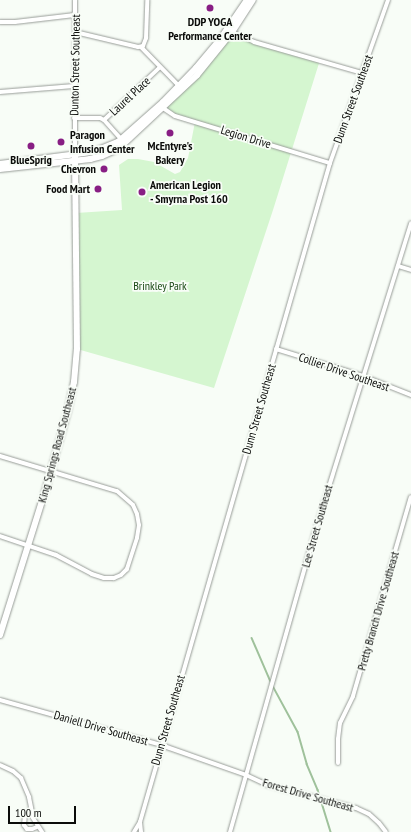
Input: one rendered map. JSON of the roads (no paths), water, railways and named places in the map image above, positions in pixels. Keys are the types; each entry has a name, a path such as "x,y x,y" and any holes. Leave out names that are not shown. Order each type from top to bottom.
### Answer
{"main road":[{"path":"0,169 75,158 102,149 121,139 179,86 219,41 247,0"},
{"path":"0,164 102,156 118,149 197,75 232,32 253,0"},
{"name":"King Springs Road Southeast","path":"0,635 3,617 51,472 70,402 76,360 75,158"}],"street":[{"name":"Dunton Street Southeast","path":"75,0 75,158"},
{"path":"141,47 146,41 147,0"},
{"name":"Dunn Street Southeast","path":"134,832 140,822 330,163 388,0"},
{"path":"0,22 15,22 75,15"},
{"path":"75,32 141,47 179,86"},
{"path":"232,32 247,40 362,73"},
{"name":"Laurel Place","path":"74,118 100,118 104,120 160,67"},
{"path":"0,92 74,86"},
{"name":"Legion Drive","path":"163,108 176,116 330,163"},
{"path":"104,120 121,139"},
{"name":"Lee Street Southeast","path":"230,832 316,529 411,223"},
{"path":"398,266 411,270"},
{"name":"Collier Drive Southeast","path":"276,349 363,376 411,395"},
{"path":"0,456 117,491 133,505 137,514 139,525 131,559 127,569 121,575 114,578 104,578 92,574 56,555 0,536"},
{"name":"Pretty Branch Drive Southeast","path":"338,763 338,738 340,723 353,696 411,497"},
{"name":"Daniell Drive Southeast","path":"0,700 161,745 246,775"},
{"path":"0,765 13,771 21,778 26,787 31,810 37,827 42,832"},
{"name":"Forest Drive Southeast","path":"246,775 267,785 356,808 369,814 386,832"},
{"path":"31,810 25,815 24,825 27,829 32,830 37,827"},
{"name":"Dunn Street Southeast","path":"140,822 141,832"}],"waterway":[{"path":"252,638 271,682"},
{"path":"273,686 298,732 307,764 318,790 331,832"}],"place":[{"name":"DDP YOGA Performance Center","path":"210,8"},
{"name":"McEntyre's Bakery","path":"170,133"},
{"name":"Paragon Infusion Center","path":"61,142"},
{"name":"BlueSprig","path":"31,146"},
{"name":"Chevron","path":"104,169"},
{"name":"Food Mart","path":"98,189"},
{"name":"American Legion - Smyrna Post 160","path":"142,192"}],"park label":[{"name":"Brinkley Park","path":"160,286"}]}
